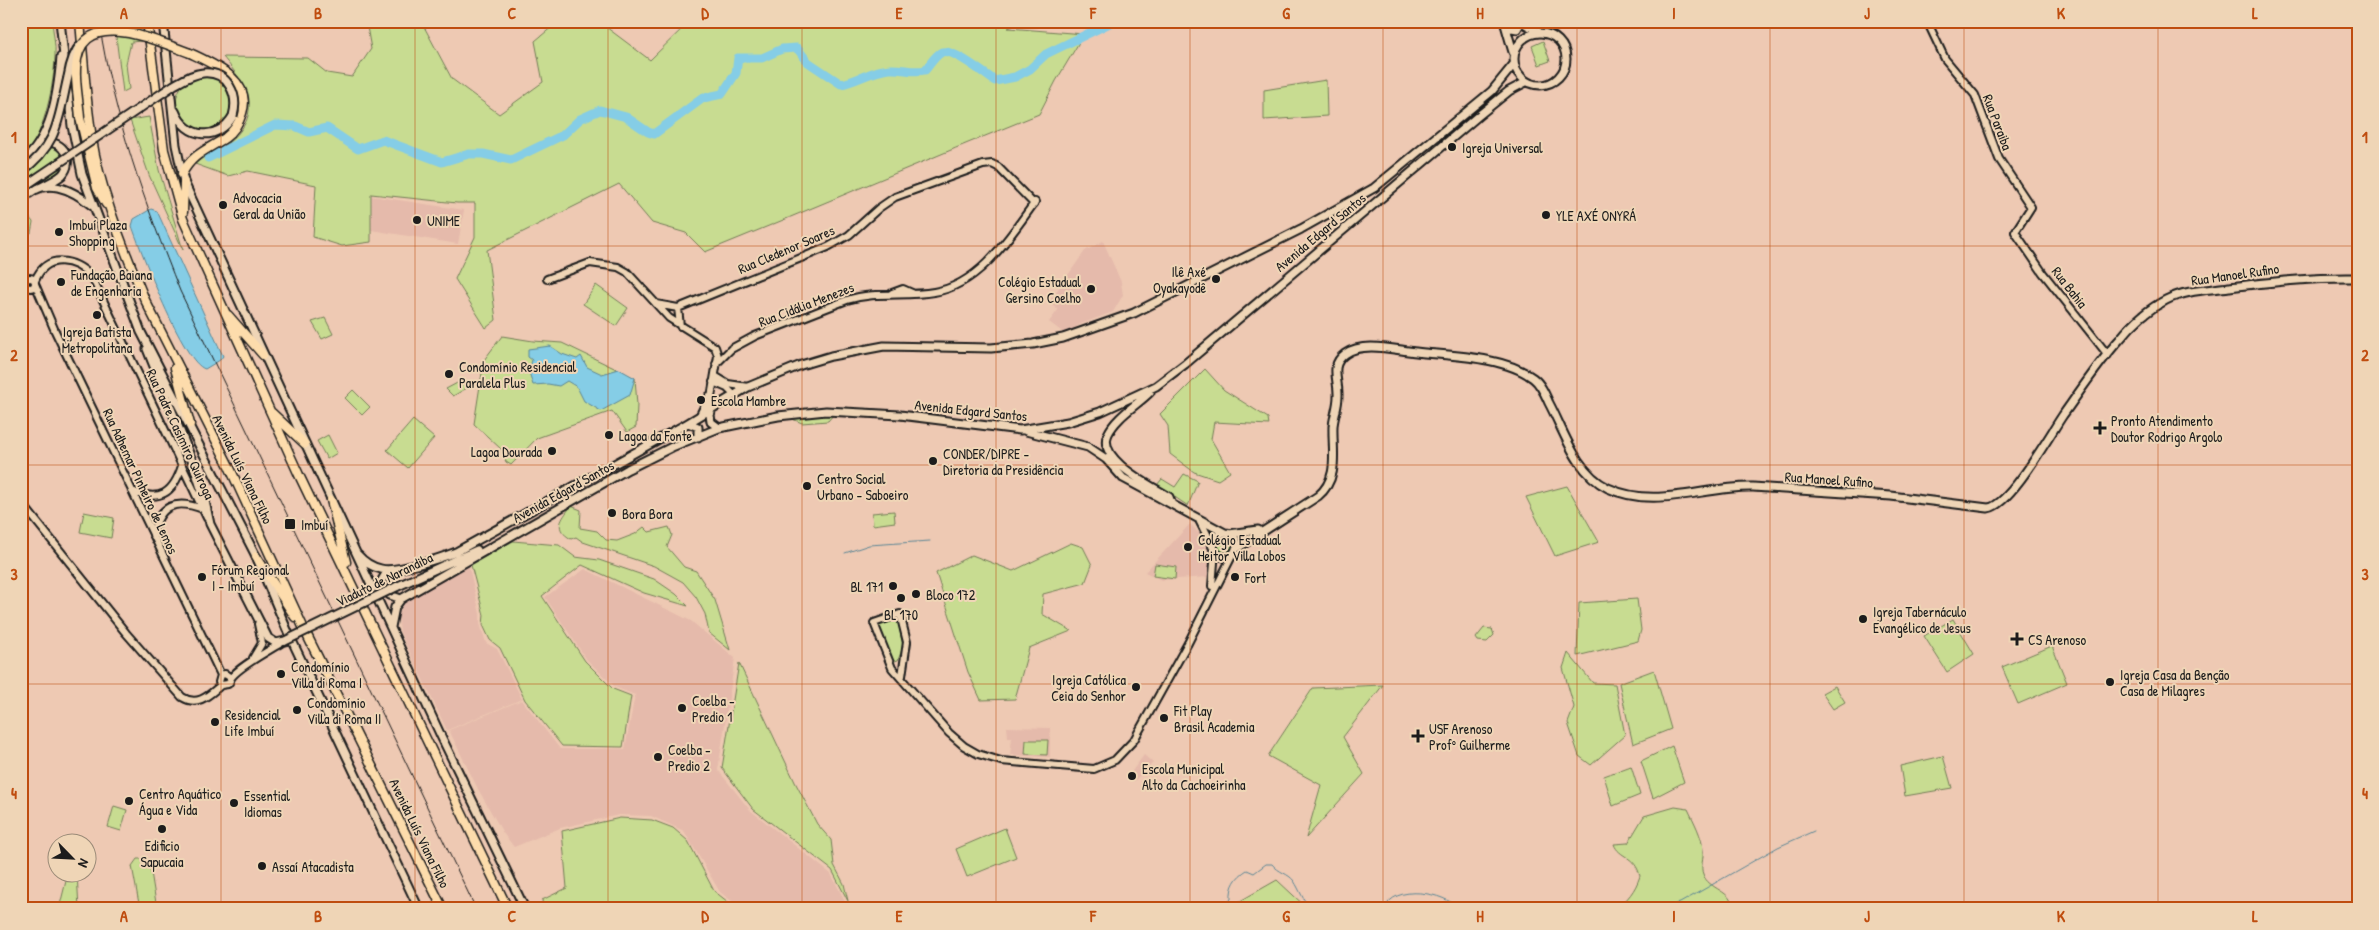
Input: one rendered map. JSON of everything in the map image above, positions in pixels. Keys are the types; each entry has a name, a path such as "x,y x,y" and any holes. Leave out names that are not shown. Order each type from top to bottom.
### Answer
{"highway":[{"name":"Avenida Luís Viana Filho","path":"80,21 92,132 110,208 138,283 258,525 304,629 443,909"},
{"path":"147,21 159,124 170,175 183,219 269,410 508,909"},
{"path":"110,208 97,188 80,118 76,67 83,42 104,31 124,32 190,53 217,67 234,79 242,92 244,107 239,121 232,132 199,152 190,161 182,174"},
{"path":"183,219 184,182"},
{"path":"223,308 263,355"},
{"path":"171,351 190,424"},
{"path":"269,410 306,444"},
{"path":"331,500 348,573"},
{"path":"256,556 279,595 304,629"}],"main road":[{"name":"Avenida Luís Viana Filho","path":"60,21 76,148 94,208 141,332 190,424 256,556 287,630 419,909"},
{"path":"163,21 171,102 184,182 331,500 525,909"},
{"path":"1520,22 1554,37 1561,43 1565,52 1565,62 1563,69 1553,81 1537,84 1526,82 1517,72 1505,24 1517,29 1520,22"},
{"path":"1514,55 1522,39 1530,34 1539,32"},
{"path":"21,172 44,152 54,136 60,118 72,61 83,42"},
{"path":"38,146 53,106 59,77 62,44"},
{"name":"Avenida Edgard Santos","path":"388,570 434,560 456,552 688,423 748,387 818,359 857,350 898,345 991,348 1033,344 1063,338 1134,313 1301,229 1366,193 1401,167 1492,91 1514,64"},
{"path":"22,189 174,85 192,75 208,73 226,81 232,89 235,98 233,116 218,132 202,135 191,131 181,122 171,102"},
{"path":"1507,74 1517,78 1518,85"},
{"name":"Avenida Edgard Santos","path":"401,599 628,469 719,428 778,416 826,411 900,415 1020,430 1081,419 1156,386 1518,85 1526,82"},
{"path":"21,201 37,188 62,174 67,161 64,149 56,143 46,142 38,146 23,161"},
{"path":"37,188 70,189 94,208"},
{"name":"Rua Manoel Rufino","path":"1268,527 1318,496 1330,481 1334,461 1333,426 1338,396 1335,371 1340,359 1351,351 1384,349 1490,361 1517,369 1533,378 1542,388 1586,471 1608,488 1624,494 1669,498 1733,487 1753,486 1891,496 1988,508 2001,501 2033,465 2062,418 2108,355 2128,330 2157,305 2181,294 2277,281 2358,278"},
{"path":"141,332 153,370 192,463 210,524"},
{"path":"1156,386 1117,421 1107,436 1107,441 1109,452 1114,458 1128,471 1169,497 1171,502"},
{"path":"711,408 710,422 719,428"},
{"path":"706,434 711,408"},
{"path":"688,423 698,427 698,437"},
{"path":"1020,430 1088,447 1106,459 1123,478 1165,502 1171,502 1235,538 1235,552"},
{"path":"1199,518 1214,550 1223,557 1235,552 1268,527"},
{"name":"Rua Padre Casimiro Quiroga","path":"210,524 253,609"},
{"path":"1214,550 1216,538 1226,533 1249,532 1268,527"},
{"name":"Viaduto de Narandiba","path":"283,642 396,587 500,541"},
{"path":"358,555 374,567 388,570 382,580 382,588 390,595 401,599 395,607 391,627"},
{"path":"253,609 270,641 283,642"}],"street":[{"name":"Rua Paraiba","path":"1927,21 1940,51 1950,66 1975,95 1999,159 2031,208 2015,232"},
{"name":"Rua Cledenor Soares","path":"678,308 828,247 849,235 879,208 895,197 972,168 988,164 995,165 1035,203"},
{"name":"Rua Cidália Menezes","path":"716,364 731,349 755,336 846,300 862,296 892,293 900,295 935,292 949,288 978,271 1001,247 1035,203"},
{"name":"Rua Bahia","path":"2015,232 2042,273 2108,355"},
{"name":"Rua Padre Casimiro Quiroga","path":"28,286 41,270 61,261 76,263 92,277 210,524"},
{"path":"547,280 582,265 610,264 627,272 663,313 680,326 715,347 731,349"},
{"name":"Rua Adhemar Pinheiro de Lemos","path":"28,286 39,297 132,490 219,683"},
{"path":"656,304 678,308 680,326"},
{"path":"711,408 718,356 715,347"},
{"path":"713,382 748,387"},
{"path":"713,382 727,388 734,395"},
{"path":"700,415 713,382"},
{"path":"132,490 149,496 164,494 176,482 182,466"},
{"path":"21,502 126,633 185,699 196,701 206,698 219,683 230,677"},
{"path":"153,536 158,519 166,508 183,503 203,509"},
{"path":"1209,599 1214,580 1214,550"},
{"path":"902,676 906,642 900,614 874,623 892,668 902,676 954,738 978,754 1006,762 1076,768 1100,767 1115,760 1134,740 1188,643 1209,599 1235,552"},
{"name":"Rua Padre Casimiro Quiroga","path":"247,665 259,649 263,639 253,609"},
{"name":"Rua Padre Casimiro Quiroga","path":"219,683 228,684 230,677 283,642"}],"shaded area":[{"name":"UNIME","path":"372,196 464,210 458,244 371,230"},
{"name":"Colégio Estadual Gersino Coelho","path":"1103,241 1121,282 1123,295 1113,312 1081,324 1065,334 1049,322 1058,310 1049,302 1085,251"},
{"name":"Colégio Estadual Heitor Villa Lobos","path":"1190,524 1205,539 1210,554 1209,577 1161,580 1145,572"},
{"path":"468,563 480,614 480,624 486,643 497,649 522,699 447,730 400,632 398,615 403,605 417,592"},
{"path":"585,569 691,621 735,658 718,770 750,810 831,874 849,909 742,909 720,892 684,831 651,816 619,815 560,828 514,847 503,833 478,789 449,730 522,700 560,749 625,749 635,695 615,687 587,660 545,597"},
{"path":"1007,727 1050,728 1050,757 1010,755 1012,738 1008,737"},
{"path":"1144,755 1153,763 1134,781 1127,776 1131,772 1136,776 1132,771"}],"green space":[{"path":"21,21 52,21 55,48 53,80 44,120 27,152 22,140 22,133 27,121 21,118"},
{"path":"114,21 139,21 141,41 131,42 126,64 129,89 123,92"},
{"path":"366,21 421,21 452,79 499,114 543,82 535,41 559,21 598,21 650,60 690,21 1024,21 1008,28 1084,34 1039,114 705,252 686,233 652,223 619,184 487,250 496,320 486,328 455,279 475,237 475,203 457,203 371,194 371,242 342,246 313,237 316,185 248,171 228,176 195,164 228,143 239,132 246,121 249,110 245,89 223,57 308,58 327,73 352,77 371,49"},
{"path":"1543,41 1550,61 1539,65 1532,46"},
{"path":"204,75 215,77 224,83 230,92 232,103 230,114 224,123 215,129 204,131 193,129 184,123 178,114 176,103 178,92 184,83 193,77"},
{"path":"1326,80 1327,116 1264,120 1264,90"},
{"path":"149,117 159,170 183,250 149,175 130,120"},
{"path":"51,145 61,153 63,167 57,173 21,195 21,175"},
{"path":"22,214 28,216 33,222 31,233 26,234 21,244"},
{"path":"596,285 628,308 616,326 583,304"},
{"path":"325,318 333,334 322,339 312,322"},
{"path":"502,336 562,343 635,378 636,427 627,432 612,411 537,438 511,465 506,462 501,449 474,424 484,360"},
{"path":"1205,369 1224,390 1268,418 1269,425 1214,422 1211,439 1230,472 1218,480 1194,472 1170,454 1168,426 1160,414"},
{"path":"461,381 467,388 453,396 446,389"},
{"path":"353,390 370,407 362,415 345,398"},
{"path":"834,414 828,421 802,423 790,418"},
{"path":"413,420 434,438 408,468 387,450"},
{"path":"328,435 337,453 327,459 317,441"},
{"path":"1184,474 1198,481 1188,506 1157,485 1162,479 1175,487"},
{"path":"1567,486 1599,542 1555,556 1526,497"},
{"path":"571,506 581,510 580,528 597,531 606,540 617,541 635,534 644,527 649,532 669,527 672,535 667,547 684,567 696,571 715,600 730,650 709,633 705,614 696,597 683,582 654,566 583,542 576,537 571,539 565,535 560,524"},
{"path":"894,511 895,522 873,525 872,513"},
{"path":"84,512 114,518 111,538 80,532"},
{"path":"1223,537 1229,537 1234,542 1232,551 1223,553 1218,548 1218,542"},
{"path":"513,541 559,545 575,557 599,560 654,579 676,594 688,606 644,593 582,565 542,596 585,661 613,689 631,696 623,747 562,746 525,700 500,648 490,640 483,625 484,615 471,565"},
{"path":"1071,543 1083,547 1092,565 1085,583 1043,594 1042,614 1071,631 1029,648 1015,699 981,700 968,672 936,573 972,555 1013,571"},
{"path":"1155,564 1176,567 1175,579 1153,576"},
{"path":"1637,599 1641,630 1638,641 1577,656 1579,603"},
{"path":"896,619 903,647 898,660 892,662 878,623"},
{"path":"1953,619 1974,654 1947,672 1924,636"},
{"path":"1484,628 1492,629 1494,635 1487,642 1478,641 1476,638"},
{"path":"2052,646 2067,683 2018,704 2002,667"},
{"path":"1568,653 1593,683 1615,684 1625,735 1591,765 1579,756 1568,723 1574,707 1563,668"},
{"path":"739,663 795,782 817,824 831,840 834,865 844,884 848,901 832,870 753,809 722,768"},
{"path":"1654,670 1671,729 1633,744 1619,683"},
{"path":"1383,685 1343,737 1364,774 1306,838 1321,785 1268,756 1313,688"},
{"path":"1835,686 1845,702 1833,709 1822,693"},
{"path":"1026,740 1048,740 1047,755 1025,754"},
{"path":"1672,746 1684,782 1653,798 1641,761"},
{"path":"1943,756 1952,788 1905,796 1900,766"},
{"path":"1631,766 1640,795 1613,806 1604,776"},
{"path":"114,806 127,810 121,831 108,827"},
{"path":"1675,807 1688,809 1701,840 1703,874 1710,884 1729,898 1732,903 1732,909 1616,909 1631,894 1640,876 1635,864 1619,852 1614,844 1628,843 1644,816"},
{"path":"620,818 652,820 673,828 688,841 714,891 737,909 543,909 542,900 567,888 562,831"},
{"path":"1005,828 1016,857 967,877 956,849"},
{"path":"137,859 144,859 150,866 157,909 140,909 132,866"},
{"path":"1277,880 1308,909 1226,909"},
{"path":"66,882 78,882 79,909 59,909"}],"water":[{"path":"151,209 157,211 223,356 205,369 196,362 175,328 153,281 132,226 134,219"},
{"path":"550,346 562,354 577,359 581,356 587,367 602,374 619,369 635,378 630,395 601,411 584,401 577,387 567,381 559,386 548,384 533,385 529,372 532,360 528,357 528,349"}],"waterway":[{"path":"208,158 275,125 295,126 309,132 327,128 358,149 383,140 442,162 469,154 483,154 511,160 563,135 580,119 600,110 626,117 654,134 703,98 722,94 736,73 738,58 762,58 782,49 797,48 808,62 841,84 883,70 925,70 937,55 947,52 968,62 995,81 1015,77 1030,69 1046,54 1114,21"},
{"path":"845,553 869,545 930,541"},
{"path":"1656,909 1680,903 1778,847 1814,831"},
{"path":"1221,909 1231,899 1234,882 1247,870 1254,873 1266,864 1272,864 1292,878 1311,909"},
{"path":"1385,909 1390,901 1408,893 1420,893 1443,898 1459,909"}],"railway":[{"path":"99,21 113,91 132,159 180,291 476,909"}],"place":[{"name":"Igreja Universal","path":"1452,147"},
{"name":"Advocacia Geral da União","path":"223,205"},
{"name":"YLE AXÉ ONYRÁ","path":"1546,215"},
{"name":"UNIME","path":"417,220"},
{"name":"Imbuí Plaza Shopping","path":"59,232"},
{"name":"Ilê Axé Oyakayodê","path":"1216,279"},
{"name":"Fundação Baiana de Engenharia","path":"61,282"},
{"name":"Colégio Estadual Gersino Coelho","path":"1091,289"},
{"name":"Igreja Batista Metropolitana","path":"97,315"},
{"name":"Condomínio Residencial Paralela Plus","path":"449,374"},
{"name":"Escola Mambre","path":"701,400"},
{"name":"Pronto Atendimento Doutor Rodrigo Argolo","path":"2100,428"},
{"name":"Lagoa da Fonte","path":"609,435"},
{"name":"Lagoa Dourada","path":"552,451"},
{"name":"CONDER/DIPRE - Diretoria da Presidência","path":"933,461"},
{"name":"Centro Social Urbano - Saboeiro","path":"807,486"},
{"name":"Bora Bora","path":"612,513"},
{"name":"Imbuí","path":"290,524"},
{"name":"Colégio Estadual Heitor Villa Lobos","path":"1188,547"},
{"name":"Fórum Regional I - Imbuí","path":"202,577"},
{"name":"Fort","path":"1235,577"},
{"name":"BL 171","path":"893,586"},
{"name":"Bloco 172","path":"916,594"},
{"name":"BL 170","path":"901,598"},
{"name":"Igreja Tabernáculo Evangélico de Jesus","path":"1863,619"},
{"name":"CS Arenoso","path":"2017,639"},
{"name":"Condomínio Villa di Roma I","path":"281,674"},
{"name":"Igreja Casa da Benção Casa de Milagres","path":"2110,682"},
{"name":"Igreja Católica Ceia do Senhor","path":"1136,687"},
{"name":"Coelba - Predio 1","path":"682,708"},
{"name":"Condomínio Villa di Roma II","path":"297,710"},
{"name":"Fit Play Brasil Academia","path":"1164,718"},
{"name":"Residencial Life Imbuí","path":"215,722"},
{"name":"USF Arenoso Profº Guilherme","path":"1418,736"},
{"name":"Coelba - Predio 2","path":"658,757"},
{"name":"Escola Municipal Alto da Cachoeirinha","path":"1132,776"},
{"name":"Centro Aquático Água e Vida","path":"129,801"},
{"name":"Essential Idiomas","path":"234,803"},
{"name":"Edificio Sapucaia","path":"162,829"},
{"name":"Assaí Atacadista","path":"262,866"}]}
